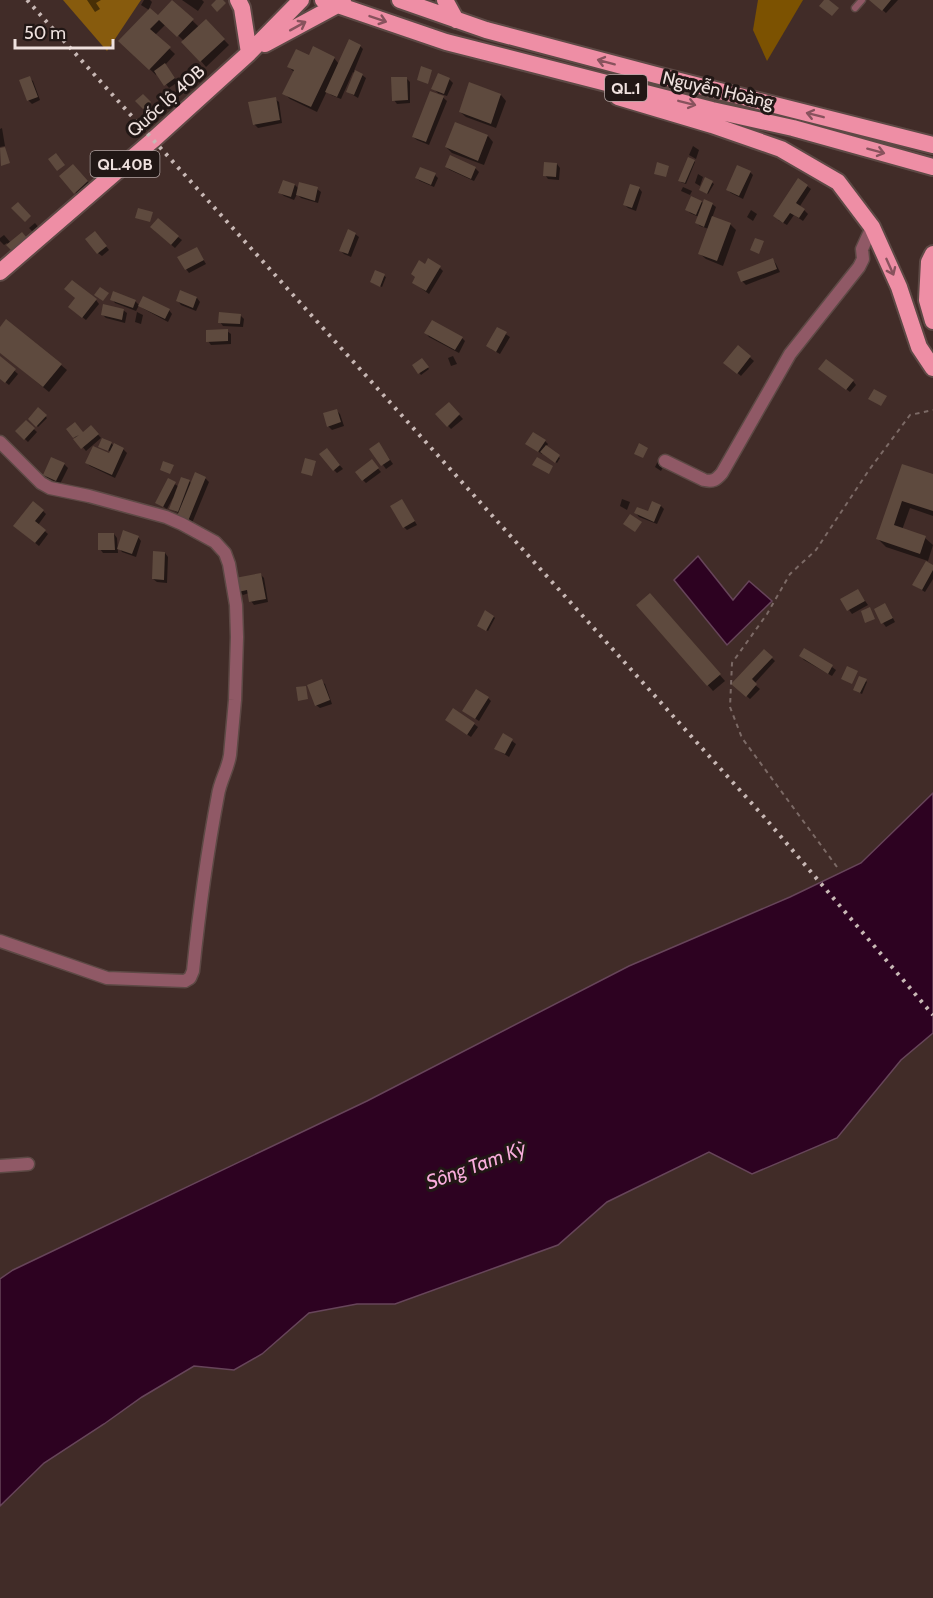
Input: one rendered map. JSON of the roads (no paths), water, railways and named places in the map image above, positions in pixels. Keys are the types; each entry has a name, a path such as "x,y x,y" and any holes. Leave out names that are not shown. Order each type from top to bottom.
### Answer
{"highway":[{"path":"238,0 242,8 249,53"},
{"name":"Quốc lộ 40B","path":"0,272 153,140 249,53 301,0"},
{"name":"Nguyễn Hoàng","path":"400,0 486,30 933,145"},
{"path":"446,0 456,20"},
{"name":"Quốc lộ 40B","path":"249,53 335,2"},
{"name":"Nguyễn Hoàng","path":"335,2 446,42 793,128 933,167"},
{"path":"545,67 616,96 781,149 838,182 872,227 898,287 919,347 933,368"},
{"path":"933,254 929,262 927,300 933,321"}],"street":[{"path":"665,461 704,480 711,482 717,480 789,354 860,267 863,259 862,249 872,227"},
{"path":"0,442 36,479 50,488 166,517 215,542 225,553 229,564 236,604 237,637 230,755 221,780 216,806 201,898 193,971 190,978 185,981 107,978 0,941"},
{"path":"0,1166 28,1164"}],"lane":[{"path":"855,8 862,0"}],"water":[{"path":"698,556 733,600 749,581 772,601 727,645 674,580"},
{"name":"Sông Tam Kỳ","path":"933,793 933,1033 901,1060 837,1138 752,1174 709,1152 607,1202 558,1245 395,1304 357,1304 309,1313 262,1354 234,1370 194,1366 142,1397 44,1463 0,1506 0,1279 13,1270 367,1101 629,966 790,897 861,863"}],"railway":[{"path":"27,0 765,818 933,1015"}]}
